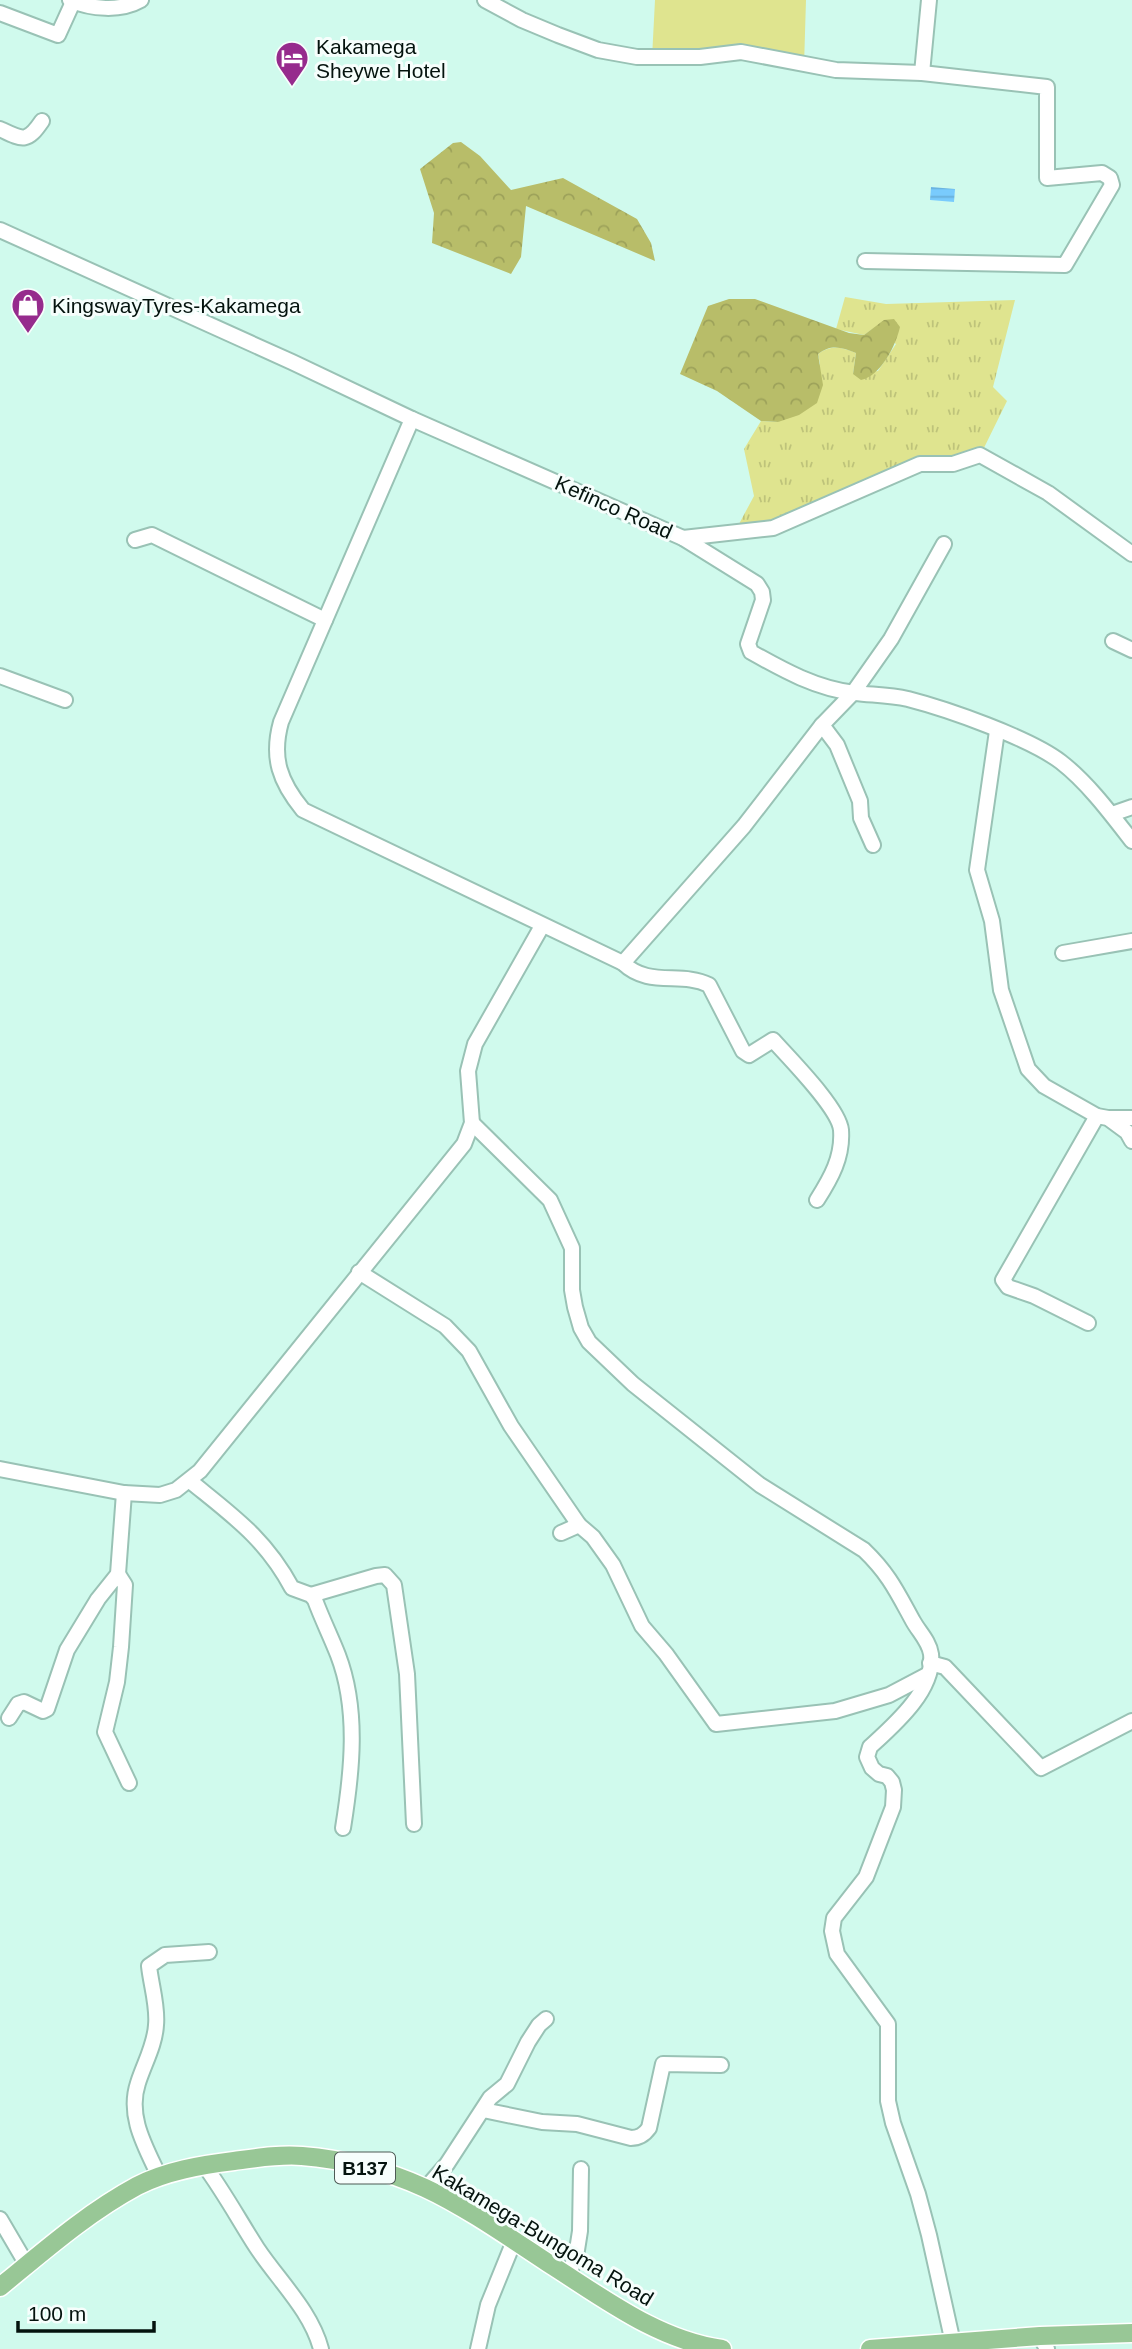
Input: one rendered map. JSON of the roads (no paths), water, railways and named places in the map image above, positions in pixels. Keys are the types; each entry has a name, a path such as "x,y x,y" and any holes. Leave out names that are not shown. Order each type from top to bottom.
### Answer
{"main road":[{"name":"Kakamega-Bungoma Road","path":"0,2287 89,2215 159,2176 204,2165 300,2155 365,2168 426,2189 654,2328 684,2340 722,2349"},
{"path":"870,2349 953,2343 1043,2342 1132,2333"}],"street":[{"path":"0,13 58,35 72,1 109,8 133,5 141,0"},
{"path":"485,0 558,35 598,50 636,57 700,57 741,52 836,71 922,73 1047,87 1047,178 1102,173 1110,178 1112,185 1065,265 865,261"},
{"path":"922,73 929,0"},
{"path":"0,129 26,138 32,136 42,121"},
{"name":"Kefinco Road","path":"0,230 412,419 683,538 757,584 762,592 764,600 748,644 751,652 795,677 853,693 873,693 908,699 997,730 1059,761 1112,814 1132,841"},
{"path":"412,419 281,722 276,741 282,778 290,794 303,810 623,963 640,976 700,980 709,985 743,1051 749,1055 773,1040 837,1117 841,1128 836,1166 817,1200"},
{"path":"683,538 773,528 919,464 953,464 980,455 1048,493 1132,554"},
{"path":"135,540 152,535 325,620"},
{"path":"623,963 744,826 822,725 853,693 891,639 944,544"},
{"path":"1113,641 1132,650"},
{"path":"0,676 65,700"},
{"path":"822,725 837,745 860,801 861,818 873,845"},
{"path":"997,730 977,870 992,921 1001,990 1028,1069 1044,1086 1103,1117 1127,1132 1132,1141"},
{"path":"1112,814 1132,807"},
{"path":"0,1469 124,1493 160,1495 176,1490 190,1481 464,1144 472,1123 468,1071 475,1044 542,926"},
{"path":"1063,953 1132,941"},
{"path":"1103,1117 1132,1118"},
{"path":"1088,1323 1034,1296 1008,1287 1003,1280 1103,1117"},
{"path":"472,1123 550,1200 572,1248 572,1290 575,1307 581,1328 589,1342 633,1384 760,1485 864,1550 877,1562 895,1587 926,1640 930,1652 929,1669 917,1700 870,1747 867,1757 872,1768 887,1776 894,1790 893,1807 866,1877 834,1918 832,1931 837,1954 888,2024 888,2101 918,2194 953,2343"},
{"path":"359,1272 445,1326 469,1351 511,1426 579,1525 593,1537 612,1565 642,1626 666,1654 716,1724 835,1711 889,1695 929,1669 945,1667 1041,1768 1132,1721"},
{"path":"190,1481 254,1535 278,1562 292,1588 311,1595 376,1576 385,1575 391,1578 407,1674 414,1825"},
{"path":"9,1718 18,1704 24,1702 43,1711 47,1709 66,1650 118,1574 124,1493"},
{"path":"561,1533 579,1525"},
{"path":"118,1574 125,1585 121,1647 117,1682 105,1732 129,1783"},
{"path":"311,1595 339,1656 347,1691 352,1735 350,1784 343,1828"},
{"path":"159,2176 138,2129 134,2112 137,2087 156,2029 157,2013 149,1966 165,1955 209,1952"},
{"path":"426,2189 447,2164 490,2098 507,2084 533,2033 546,2019"},
{"path":"483,2110 542,2122 577,2124 638,2138 649,2128 663,2064 721,2065"},
{"path":"204,2165 258,2250 316,2331 321,2349"},
{"path":"569,2276 580,2231 581,2169"},
{"path":"0,2219 27,2265"},
{"path":"478,2349 488,2305 514,2241"}],"water":[{"path":"931,187 955,189 954,202 930,200"}],"place":[{"name":"Kakamega Sheywe Hotel","path":"292,88"},
{"name":"KingswayTyres-Kakamega","path":"28,335"}]}
